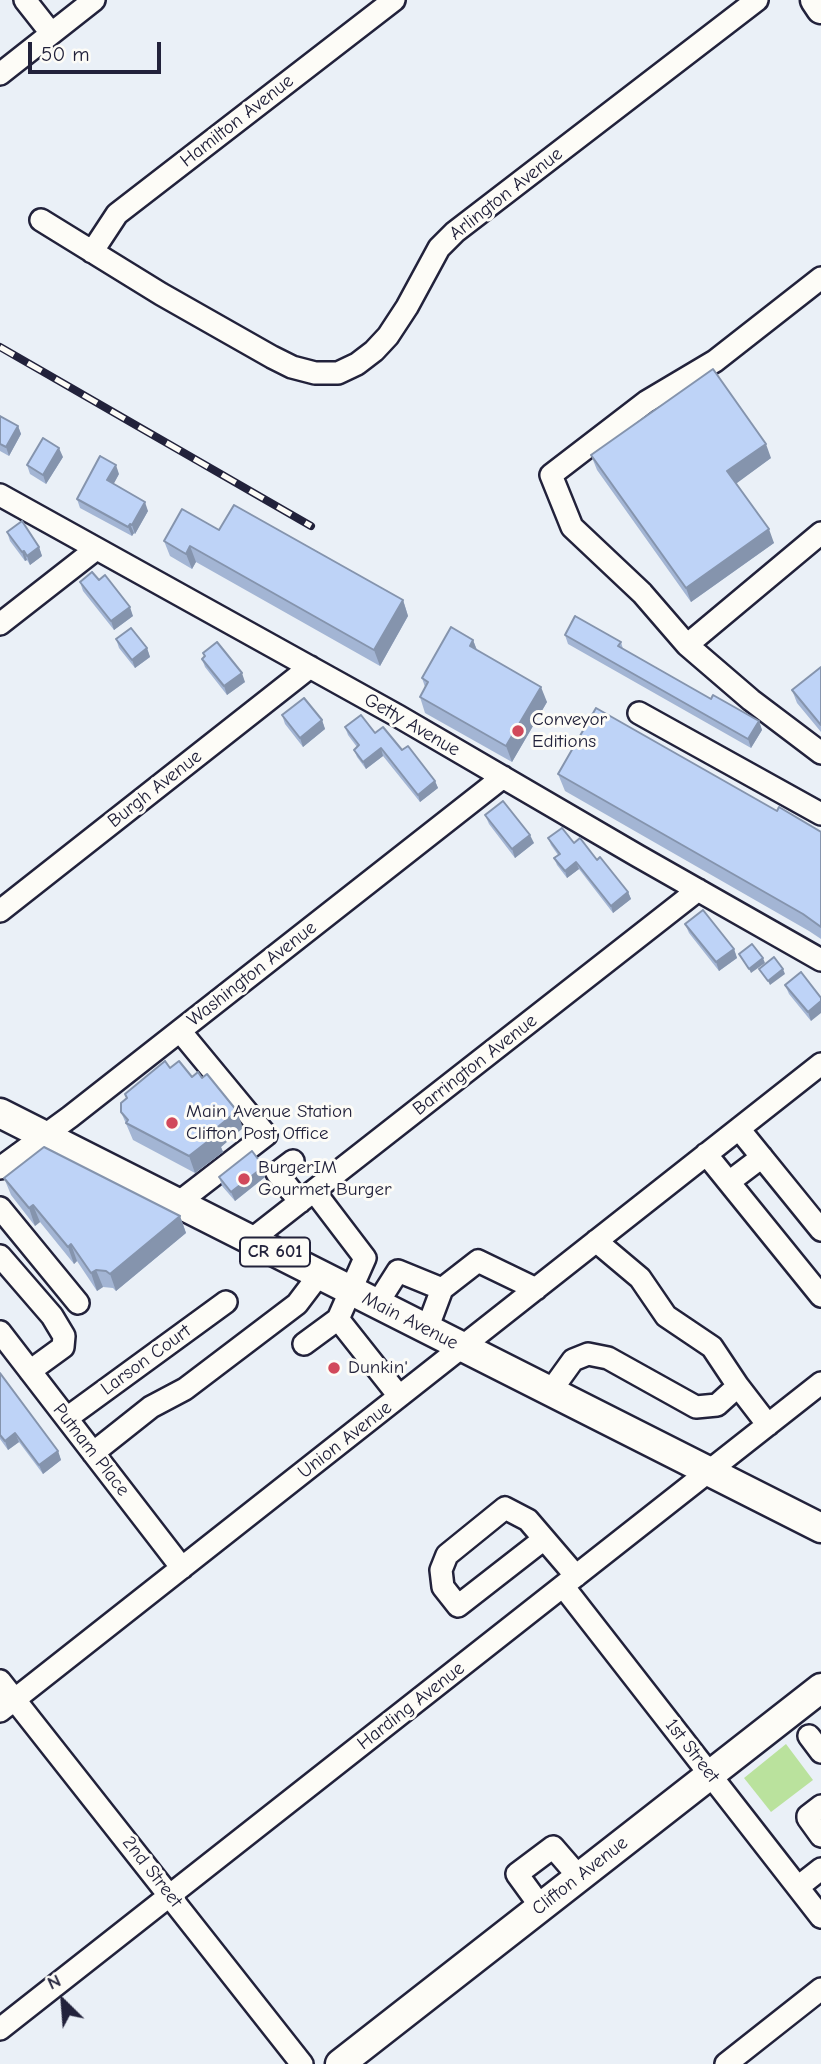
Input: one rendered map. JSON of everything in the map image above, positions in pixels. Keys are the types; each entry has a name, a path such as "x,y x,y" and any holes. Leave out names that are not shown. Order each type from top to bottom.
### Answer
{"main road":[{"path":"815,0 821,9"},
{"name":"Main Avenue","path":"0,1113 821,1528"},
{"name":"Clifton Avenue","path":"340,2064 821,1688"}],"street":[{"path":"25,0 51,33"},
{"path":"0,74 94,0"},
{"name":"Hamilton Avenue","path":"92,252 117,214 125,207 394,0"},
{"name":"Arlington Avenue","path":"41,220 161,294 282,362 315,373 338,373 357,364 388,336 439,248 455,232 757,0"},
{"path":"821,278 715,361 646,402 551,475 572,527 642,593 687,645 751,700 821,753"},
{"name":"Getty Avenue","path":"0,495 310,667 821,960"},
{"path":"687,645 818,535"},
{"path":"0,624 96,549"},
{"name":"Burgh Avenue","path":"0,911 310,667"},
{"path":"639,713 821,814"},
{"name":"Washington Avenue","path":"0,1168 45,1136 503,777"},
{"name":"Barrington Avenue","path":"251,1240 698,890"},
{"path":"178,1203 267,1135 180,1031"},
{"name":"Union Avenue","path":"8,1705 821,1064"},
{"path":"739,1129 821,1230"},
{"path":"706,1154 821,1296"},
{"path":"729,1182 762,1157"},
{"path":"293,1161 277,1173 307,1197 365,1258 338,1319 304,1344"},
{"path":"0,1208 78,1303"},
{"path":"596,1241 640,1278 666,1316 712,1347 768,1425"},
{"path":"0,1256 52,1316 64,1336 63,1347 30,1371"},
{"path":"427,1329 442,1289 478,1261 536,1289"},
{"path":"377,1304 398,1271 442,1289"},
{"path":"93,1453 150,1407 185,1390 297,1304 319,1275"},
{"name":"Larson Court","path":"66,1418 226,1301"},
{"path":"338,1319 399,1396"},
{"name":"Putnam Place","path":"0,1332 182,1568"},
{"path":"550,1392 573,1360 588,1354 608,1358 696,1406 717,1405 738,1386"},
{"name":"Harding Avenue","path":"0,2029 821,1383"},
{"name":"1st Street","path":"544,1539 458,1606 443,1587 441,1570 447,1555 505,1508 528,1520 544,1539 570,1581 710,1774 821,1917"},
{"name":"2nd Street","path":"0,1681 8,1705 170,1895 302,2064"},
{"path":"821,1806 808,1818 821,1836"},
{"path":"541,1907 517,1874 553,1847 579,1877"},
{"path":"798,1887 821,1869"},
{"path":"726,2064 821,1989"}],"green space":[{"path":"786,1744 813,1780 771,1812 744,1778"}],"building":[{"path":"713,369 766,444 727,471 769,529 686,588 591,455"},
{"path":"0,416 18,426 6,447 0,444"},
{"path":"43,438 59,448 43,475 27,465"},
{"path":"100,456 116,465 107,480 145,502 132,525 128,527 77,499"},
{"path":"234,505 403,600 374,650 190,546 186,554 164,541 182,509 219,530"},
{"path":"22,521 39,547 27,556 7,532"},
{"path":"92,572 99,580 105,575 130,607 111,621 80,582"},
{"path":"575,616 621,642 618,646 711,699 713,695 759,721 748,739 565,635"},
{"path":"451,627 473,640 470,646 541,687 506,746 420,697 428,682 422,678"},
{"path":"131,628 147,648 132,660 116,639"},
{"path":"217,642 242,673 224,686 202,659 205,656 203,653"},
{"path":"821,667 821,725 792,690"},
{"path":"304,698 322,720 300,738 282,715"},
{"path":"596,708 777,811 779,807 821,832 821,927 803,914 558,774"},
{"path":"361,715 375,733 383,727 402,750 408,746 435,781 418,795 381,748 363,762 354,750 359,745 345,727"},
{"path":"503,801 530,835 512,849 485,815"},
{"path":"562,828 574,843 580,838 597,860 600,857 628,892 611,906 576,862 565,871 554,858 560,854 548,838"},
{"path":"703,910 734,949 716,962 685,924"},
{"path":"752,944 763,958 749,969 739,954"},
{"path":"774,957 783,969 768,981 759,969"},
{"path":"801,972 821,998 808,1012 785,985"},
{"path":"165,1061 170,1068 179,1061 192,1077 198,1072 202,1078 207,1074 237,1111 213,1131 216,1135 189,1156 126,1123 128,1120 121,1112 121,1103 127,1098 125,1094"},
{"path":"44,1147 180,1216 110,1274 96,1270 91,1273 71,1244 68,1247 33,1205 29,1208 4,1178"},
{"path":"252,1151 262,1168 231,1192 219,1177"},
{"path":"0,1373 58,1451 39,1465 15,1433 5,1441 0,1435"}],"railway":[{"path":"0,347 311,526"}],"place":[{"name":"Conveyor Editions","path":"518,731"},
{"name":"Main Avenue Station Clifton Post Office","path":"172,1123"},
{"name":"BurgerIM Gourmet Burger","path":"244,1179"},
{"name":"Dunkin'","path":"334,1368"}]}
